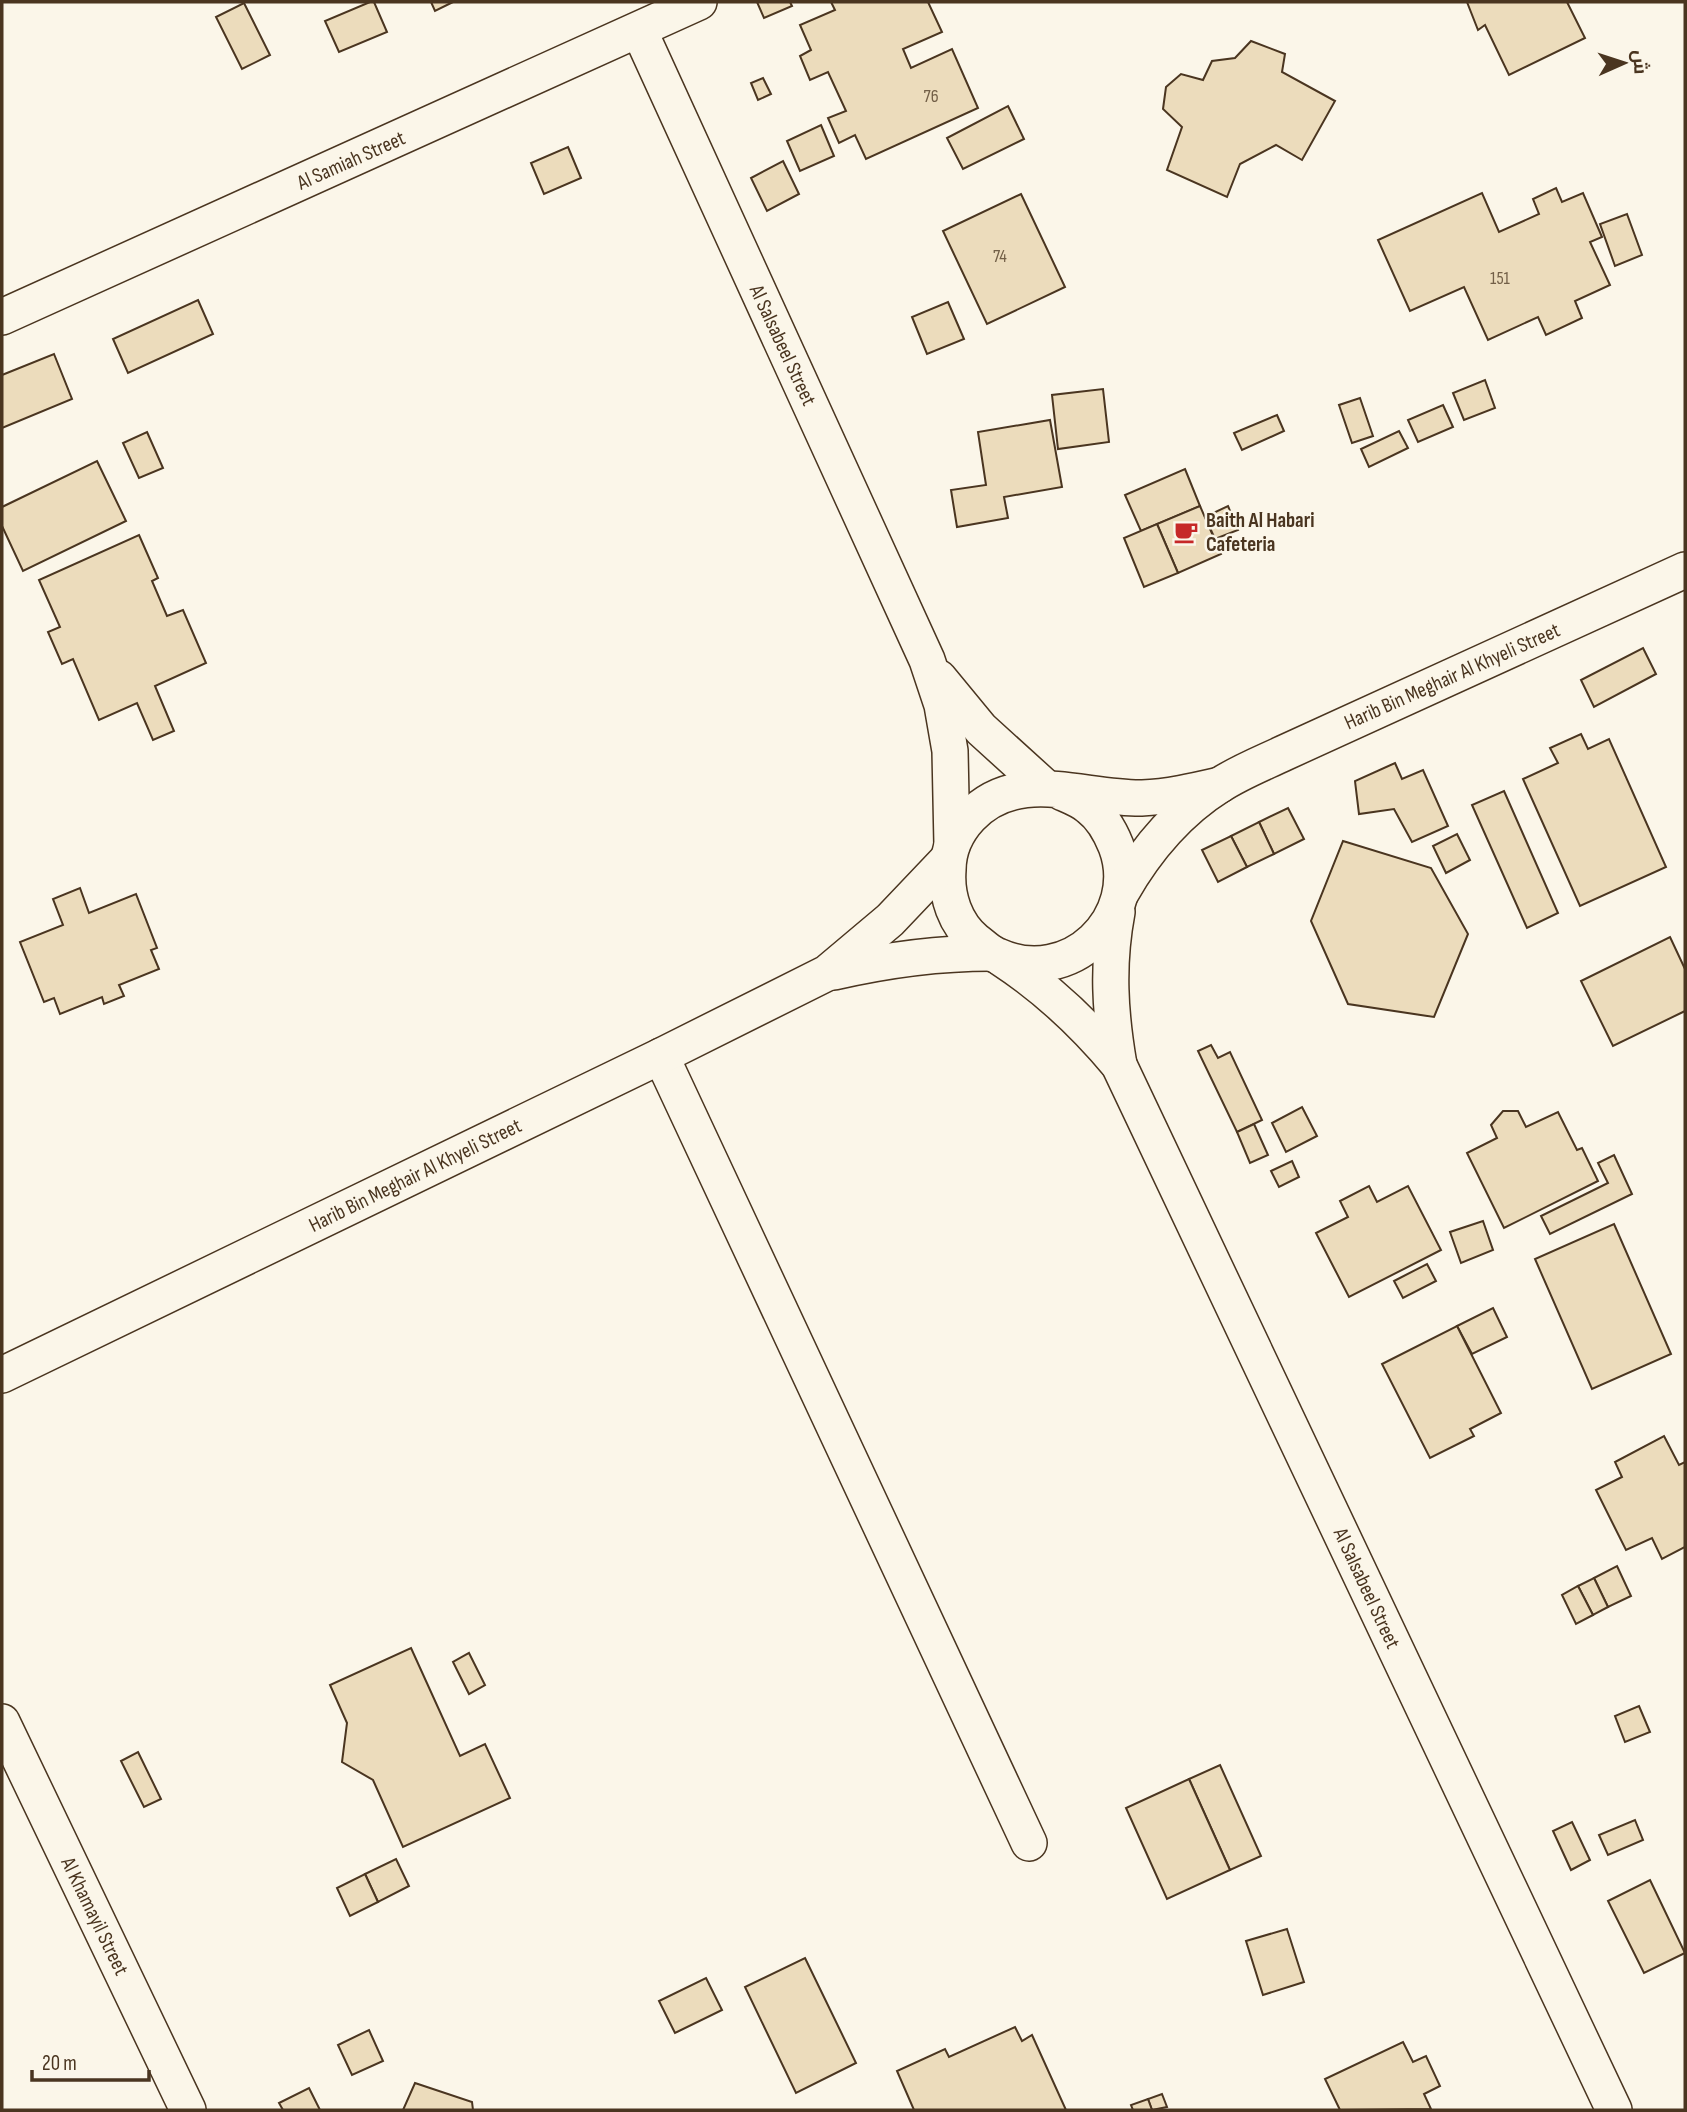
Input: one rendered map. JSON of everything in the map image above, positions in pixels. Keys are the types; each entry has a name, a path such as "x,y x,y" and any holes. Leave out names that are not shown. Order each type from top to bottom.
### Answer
{"street":[{"name":"Al Samiah Street","path":"2,317 699,2"},
{"name":"Al Salsabeel Street","path":"639,30 927,660 942,705 950,751 950,852"},
{"name":"Harib Bin Meghair Al Khyeli Street","path":"1119,899 1139,862 1164,833 1191,806 1220,785 1283,753 1685,570"},
{"name":"Al Salsabeel Street","path":"927,660 981,729 1054,790"},
{"name":"Harib Bin Meghair Al Khyeli Street","path":"1054,790 1142,798 1182,794 1220,785"},
{"path":"1022,788 1054,790 1090,807 1110,831 1122,861 1119,899 1104,930 1083,950 1058,962 1030,964 996,956 970,936 954,913 947,886 950,852 963,824 980,807 1000,795 1022,788"},
{"name":"Harib Bin Meghair Al Khyeli Street","path":"2,1375 827,973 890,920 950,852"},
{"name":"Al Salsabeel Street","path":"1119,899 1111,945 1109,985 1119,1065 1614,2110"},
{"name":"Harib Bin Meghair Al Khyeli Street","path":"827,973 951,953 996,956"},
{"name":"Al Salsabeel Street","path":"996,956 1035,980 1066,1006 1119,1065"},
{"path":"661,1056 1030,1843"},
{"name":"Al Khamayil Street","path":"2,1722 188,2110"}],"building":[{"path":"374,2 387,32 339,52 325,21"},
{"path":"431,2 453,2 435,11"},
{"path":"757,2 790,2 792,6 764,18"},
{"path":"831,2 928,2 942,32 903,49 911,68 952,49 978,108 866,159 855,135 839,143 828,118 846,111 828,72 810,80 800,56 811,50 800,25 835,10"},
{"path":"1467,2 1567,2 1585,38 1509,75 1485,25 1478,30"},
{"path":"244,3 270,55 242,69 216,17"},
{"path":"1251,41 1285,54 1282,72 1335,101 1302,160 1276,145 1240,164 1227,197 1167,170 1182,127 1163,109 1166,87 1181,74 1203,80 1212,61 1235,58"},
{"path":"763,78 771,94 758,100 751,83"},
{"path":"1008,106 1024,139 963,169 947,138"},
{"path":"821,125 834,156 800,171 787,141"},
{"path":"568,147 581,178 544,194 531,163"},
{"path":"783,161 799,194 767,211 751,178"},
{"path":"1556,188 1562,202 1583,193 1602,237 1590,242 1610,285 1575,301 1582,318 1546,335 1538,317 1488,340 1464,287 1410,311 1378,240 1482,193 1499,232 1539,214 1533,199"},
{"path":"1021,194 1065,287 987,324 943,231"},
{"path":"1627,214 1642,255 1615,266 1600,224"},
{"path":"198,300 213,334 128,373 113,339"},
{"path":"948,302 964,339 927,354 912,317"},
{"path":"54,354 72,399 2,428 2,375"},
{"path":"1485,380 1495,408 1464,420 1453,393"},
{"path":"1103,389 1109,442 1058,449 1052,395"},
{"path":"1360,398 1373,436 1352,443 1339,405"},
{"path":"1443,405 1453,427 1418,442 1408,420"},
{"path":"1277,415 1284,431 1242,450 1234,433"},
{"path":"1050,420 1062,487 1004,497 1008,518 957,527 951,490 986,485 978,432"},
{"path":"1399,431 1408,448 1369,467 1361,449"},
{"path":"147,432 163,468 139,478 123,443"},
{"path":"97,461 126,521 23,571 2,526 2,507"},
{"path":"1185,469 1200,506 1141,531 1125,495"},
{"name":"Baith Al Habari Cafeteria","path":"1200,506 1221,554 1178,573 1157,524"},
{"path":"1228,506 1238,530 1215,539 1205,517"},
{"path":"1157,524 1178,573 1144,587 1124,538"},
{"path":"139,535 158,578 152,581 167,616 183,610 206,663 155,686 174,731 153,740 137,703 99,720 73,659 62,664 48,632 60,627 39,580"},
{"path":"1643,648 1656,674 1594,707 1581,680"},
{"path":"1581,734 1588,749 1609,739 1666,867 1580,906 1523,779 1558,763 1550,748"},
{"path":"1395,763 1402,779 1423,770 1448,826 1412,842 1394,809 1359,814 1355,781"},
{"path":"1504,791 1558,913 1527,928 1472,805"},
{"path":"1288,808 1304,839 1274,854 1259,822"},
{"path":"1259,822 1274,854 1247,867 1231,836"},
{"path":"1457,834 1470,860 1446,873 1433,846"},
{"path":"1231,836 1247,867 1218,882 1202,850"},
{"path":"1343,841 1431,868 1468,934 1434,1017 1348,1004 1311,921"},
{"path":"80,888 89,913 136,894 157,948 151,950 159,969 119,985 124,996 104,1004 102,997 60,1014 54,998 44,1002 20,942 63,925 53,899"},
{"path":"1670,937 1685,969 1685,1011 1613,1046 1581,981"},
{"path":"1211,1045 1218,1058 1230,1052 1262,1120 1237,1132 1198,1051"},
{"path":"1302,1107 1317,1136 1286,1152 1272,1123"},
{"path":"1503,1111 1518,1111 1526,1127 1558,1112 1577,1150 1582,1148 1598,1181 1504,1228 1467,1153 1497,1138 1491,1125"},
{"path":"1254,1124 1268,1155 1250,1163 1237,1132"},
{"path":"1614,1155 1632,1194 1550,1234 1541,1216 1608,1183 1598,1163"},
{"path":"1292,1161 1299,1177 1279,1187 1271,1171"},
{"path":"1369,1186 1377,1202 1408,1186 1441,1250 1349,1297 1316,1233 1348,1217 1340,1201"},
{"path":"1483,1221 1493,1250 1461,1263 1450,1232"},
{"path":"1614,1224 1671,1354 1592,1389 1535,1259"},
{"path":"1427,1264 1436,1281 1403,1298 1394,1281"},
{"path":"1493,1308 1507,1337 1472,1354 1457,1326"},
{"path":"1457,1326 1501,1413 1470,1429 1474,1436 1430,1458 1382,1364"},
{"path":"1664,1436 1679,1465 1685,1462 1685,1547 1662,1559 1652,1538 1626,1550 1596,1490 1622,1477 1615,1462"},
{"path":"1617,1566 1631,1596 1608,1607 1594,1578"},
{"path":"1594,1578 1608,1607 1593,1615 1578,1586"},
{"path":"1578,1586 1593,1615 1576,1624 1562,1595"},
{"path":"411,1648 460,1756 485,1744 510,1798 403,1847 373,1780 342,1762 347,1723 330,1685"},
{"path":"469,1653 485,1685 469,1694 453,1662"},
{"path":"1639,1706 1650,1732 1625,1742 1615,1716"},
{"path":"138,1752 161,1799 144,1807 121,1761"},
{"path":"1220,1765 1261,1856 1230,1870 1189,1779"},
{"path":"1189,1779 1230,1870 1167,1899 1126,1808"},
{"path":"1635,1820 1643,1840 1608,1855 1599,1835"},
{"path":"1572,1822 1590,1860 1571,1870 1553,1831"},
{"path":"396,1859 409,1886 378,1902 365,1874"},
{"path":"365,1874 378,1902 350,1916 337,1888"},
{"path":"1650,1880 1685,1953 1644,1973 1608,1901"},
{"path":"1287,1929 1304,1982 1263,1995 1246,1941"},
{"path":"805,1958 856,2063 796,2093 745,1987"},
{"path":"706,1978 722,2010 675,2033 659,2001"},
{"path":"1015,2027 1022,2041 1032,2035 1066,2110 914,2110 897,2071 945,2049 949,2057"},
{"path":"369,2030 383,2061 352,2075 338,2045"},
{"path":"1403,2042 1413,2062 1426,2056 1440,2086 1424,2094 1431,2109 1340,2110 1325,2079"},
{"path":"415,2083 472,2102 473,2110 403,2110"},
{"path":"309,2088 320,2110 283,2110 279,2103"},
{"path":"1162,2094 1167,2107 1152,2110 1148,2099"},
{"path":"1148,2099 1152,2110 1133,2110 1131,2105"}],"place":[{"name":"Baith Al Habari Cafeteria","path":"1186,532"}]}
